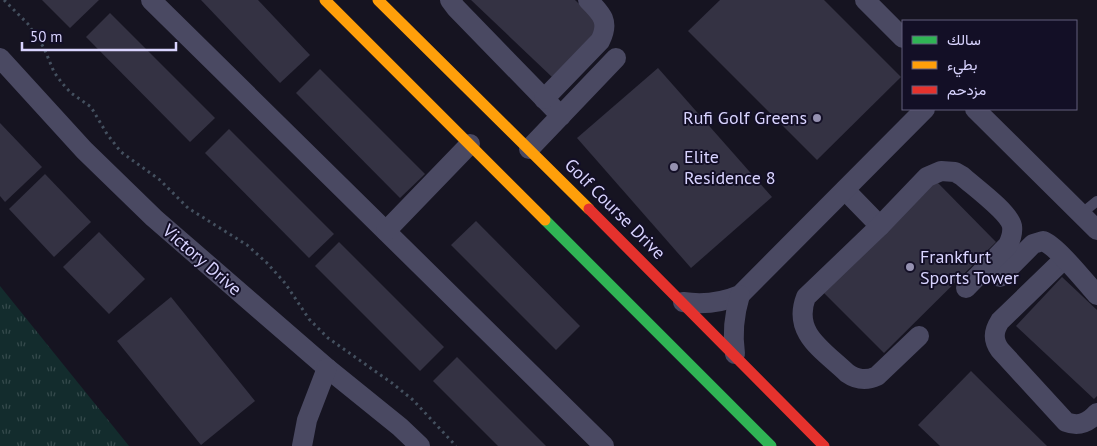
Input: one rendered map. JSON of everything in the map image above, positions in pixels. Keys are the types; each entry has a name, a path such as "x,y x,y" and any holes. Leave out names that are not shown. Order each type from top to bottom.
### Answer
{"street":[{"path":"151,0 604,446"},
{"name":"Golf Course Drive","path":"378,0 683,302 824,446"},
{"path":"450,0 561,116"},
{"path":"544,99 600,41 604,34 604,18 588,0"},
{"path":"865,0 902,37"},
{"path":"337,4 470,144 771,446"},
{"path":"404,8 413,35"},
{"name":"Victory Drive","path":"0,58 84,150 154,218 420,446"},
{"path":"529,149 616,58"},
{"path":"683,302 712,304 740,295 924,110"},
{"path":"976,110 1092,222"},
{"path":"386,231 470,144"},
{"path":"919,336 878,376 862,380 853,377 847,372 807,334 803,325 803,306 806,297 880,226 927,177 941,171 955,172 962,176 1006,215 1012,226 1011,240 1008,245 966,288"},
{"path":"845,190 880,226"},
{"path":"1005,280 1036,242 1043,241 1050,245 1097,295"},
{"path":"1064,259 1000,321 994,336 996,344 1007,358 1066,422 1073,424 1087,422 1097,413"},
{"path":"735,354 733,328 740,295"},
{"path":"302,446 307,420 327,368"},
{"path":"771,410 778,414 811,446"},
{"path":"746,421 750,415 757,411"}],"lane":[{"path":"1092,222 1097,201"}],"path":[{"path":"4,0 28,24 44,48 54,72 62,83 90,107 107,134 122,152 160,180 188,208 240,240 261,257 285,283 309,319 328,338 413,400 456,446"}],"green space":[{"path":"0,286 129,446 0,446"}],"building":[{"path":"42,0 99,0 70,28"},
{"path":"201,0 258,0 310,55 280,83"},
{"path":"471,0 575,0 602,26 552,77"},
{"name":"Rufi Golf Greens","path":"720,0 824,0 901,77 817,160 688,31"},
{"path":"110,13 215,118 190,142 86,37"},
{"name":"Elite Residence 8","path":"658,68 772,197 691,268 577,138"},
{"path":"320,69 425,174 400,198 296,93"},
{"path":"0,123 42,167 5,202 0,196"},
{"path":"229,129 334,234 309,258 205,153"},
{"path":"45,174 91,222 54,257 9,209"},
{"name":"Frankfurt Sports Tower","path":"936,181 996,242 884,353 823,292"},
{"path":"476,221 580,326 556,350 451,245"},
{"path":"99,232 145,279 109,314 63,267"},
{"path":"339,242 444,347 420,371 315,266"},
{"path":"1062,277 1097,310 1097,396 1094,399 1016,326"},
{"path":"171,297 255,401 201,445 117,341"},
{"path":"457,357 546,446 498,446 433,381"},
{"path":"971,371 1047,446 940,446 918,425"}],"traffic: fast":[{"path":"545,220 771,446"}],"traffic: slow":[{"path":"325,0 545,220"},
{"path":"378,0 589,209"}],"traffic: jam":[{"path":"589,209 824,446"}],"place":[{"name":"Rufi Golf Greens","path":"817,118"},
{"name":"Elite Residence 8","path":"674,167"},
{"name":"Frankfurt Sports Tower","path":"910,267"}]}
